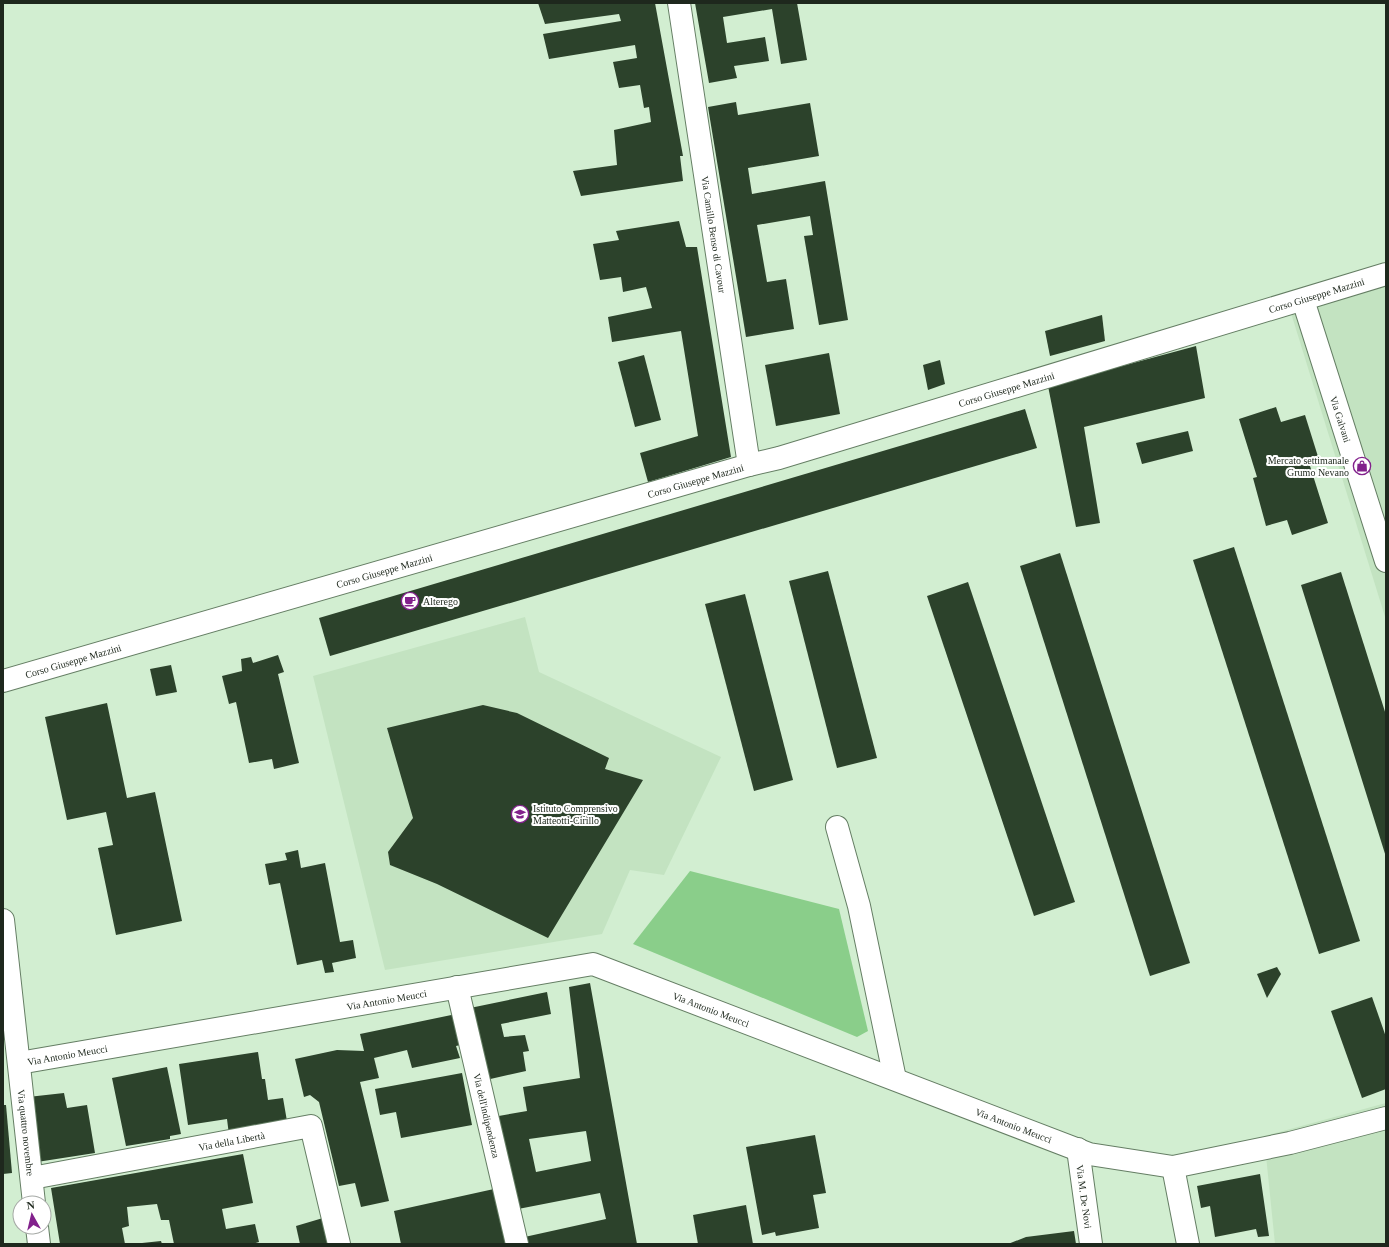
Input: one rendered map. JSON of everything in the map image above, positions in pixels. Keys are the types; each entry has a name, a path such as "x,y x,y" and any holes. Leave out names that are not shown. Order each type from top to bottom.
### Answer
{"street":[{"name":"Via Camillo Benso di Cavour","path":"679,3 749,465"},
{"name":"Corso Giuseppe Mazzini","path":"3,681 749,465 779,458 1386,274"},
{"name":"Via Galvani","path":"1302,300 1386,561"},
{"path":"837,827 859,906 895,1079"},
{"name":"Via quattro novembre","path":"3,920 33,1195"},
{"name":"Via Antonio Meucci","path":"19,1063 593,964 1089,1154 1173,1167 1290,1143 1386,1118"},
{"name":"Via dell'indipendenza","path":"457,987 517,1244"},
{"name":"Via della Libertà","path":"32,1178 311,1126 339,1244"},
{"name":"Via M. De Novi","path":"1078,1149 1091,1244"},
{"path":"1173,1167 1188,1244"}],"shaded area":[{"name":"Mercato settimanale Grumo Nevano","path":"1386,284 1386,620 1291,313"},
{"name":"Istituto Comprensivo Matteotti-Cirillo","path":"525,617 539,672 721,757 664,875 630,870 602,934 385,970 313,676"},
{"path":"1386,1103 1386,1244 1275,1244 1264,1136"}],"green space":[{"path":"690,871 839,909 868,1031 857,1037 633,944"}],"building":[{"path":"538,3 655,3 683,156 680,156 683,181 581,196 573,171 617,165 614,130 651,122 649,107 644,108 640,85 619,88 613,62 637,58 635,45 549,59 543,34 621,21 619,14 545,24"},
{"path":"695,3 797,3 807,60 781,64 772,9 723,17 727,43 765,37 769,61 734,66 737,78 709,83"},
{"path":"736,102 738,115 810,103 819,156 748,168 752,194 825,181 848,320 819,325 804,236 813,235 810,216 757,225 767,282 786,279 794,329 746,337 708,107"},
{"path":"679,221 686,247 697,247 731,457 648,482 640,453 698,436 681,331 612,342 608,317 652,308 646,287 623,292 621,277 600,280 593,244 619,240 616,231"},
{"path":"1102,315 1105,341 1050,356 1045,331"},
{"path":"1196,346 1205,398 1084,427 1100,523 1076,527 1048,386"},
{"path":"829,353 840,414 776,426 765,365"},
{"path":"644,355 661,420 635,427 618,362"},
{"path":"940,360 945,384 928,390 923,365"},
{"path":"1276,407 1281,422 1305,415 1320,463 1310,466 1328,523 1292,535 1287,520 1266,526 1253,478 1257,477 1239,419"},
{"path":"1025,409 1037,448 330,656 319,618"},
{"path":"1188,431 1193,451 1142,464 1136,443"},
{"path":"1234,547 1360,941 1319,954 1193,560"},
{"path":"1060,553 1190,963 1150,976 1020,566"},
{"path":"828,571 877,758 837,768 789,581"},
{"path":"1341,572 1386,715 1386,857 1301,585"},
{"path":"968,582 1075,902 1034,916 927,596"},
{"path":"745,594 793,780 754,791 705,604"},
{"path":"278,655 284,672 278,674 299,763 274,769 272,759 249,763 236,702 229,704 222,676 242,671 241,659 251,657 253,663"},
{"path":"171,665 177,692 156,696 150,669"},
{"path":"107,703 127,798 155,792 182,921 116,935 98,848 113,845 106,812 67,820 45,717"},
{"path":"483,705 517,713 609,758 605,769 643,780 548,938 437,884 390,865 388,852 413,818 387,728"},
{"path":"298,850 301,868 325,863 340,942 353,940 356,958 332,963 334,972 325,973 322,960 297,965 280,883 269,885 265,864 287,860 285,853"},
{"path":"1277,967 1281,974 1267,998 1257,974"},
{"path":"590,983 637,1244 521,1244 520,1238 606,1219 600,1193 513,1210 493,1117 527,1111 523,1087 580,1078 569,987","holes":["586,1131 591,1161 536,1172 529,1139"]},
{"path":"547,992 551,1014 501,1024 504,1037 525,1035 529,1051 523,1052 526,1071 486,1080 470,1008"},
{"path":"1372,997 1386,1037 1386,1089 1362,1098 1331,1011"},
{"path":"461,1013 469,1043 456,1046 460,1058 412,1068 407,1050 374,1058 379,1078 360,1082 389,1201 361,1207 355,1183 339,1186 319,1102 310,1095 304,1097 295,1059 337,1050 364,1051 360,1034"},
{"path":"258,1052 262,1079 265,1079 268,1100 283,1098 288,1127 229,1135 227,1119 188,1125 179,1064"},
{"path":"167,1067 181,1134 170,1136 170,1139 126,1146 112,1078"},
{"path":"462,1073 472,1125 401,1138 396,1112 380,1115 375,1089"},
{"path":"64,1093 67,1108 87,1105 95,1153 37,1162 28,1097"},
{"path":"3,1105 6,1105 12,1173 3,1174"},
{"path":"815,1135 826,1193 813,1195 819,1228 776,1236 775,1232 762,1235 746,1147"},
{"path":"243,1154 253,1203 222,1209 226,1229 255,1224 259,1242 252,1244 174,1244 169,1220 161,1220 157,1204 127,1207 129,1226 122,1228 125,1244 60,1244 51,1188"},
{"path":"1260,1174 1269,1236 1258,1237 1256,1229 1215,1237 1210,1206 1201,1208 1197,1186"},
{"path":"503,1187 508,1244 401,1244 394,1211"},
{"path":"746,1205 753,1244 698,1244 693,1215"},
{"path":"323,1218 329,1244 300,1244 296,1226"},
{"path":"1074,1231 1076,1244 1008,1244 1026,1237"},
{"path":"161,1241 162,1244 142,1244 142,1243"}],"place":[{"name":"Mercato settimanale Grumo Nevano","path":"1362,466"},
{"name":"Alterego","path":"410,601"},
{"name":"Istituto Comprensivo Matteotti-Cirillo","path":"520,814"}]}
